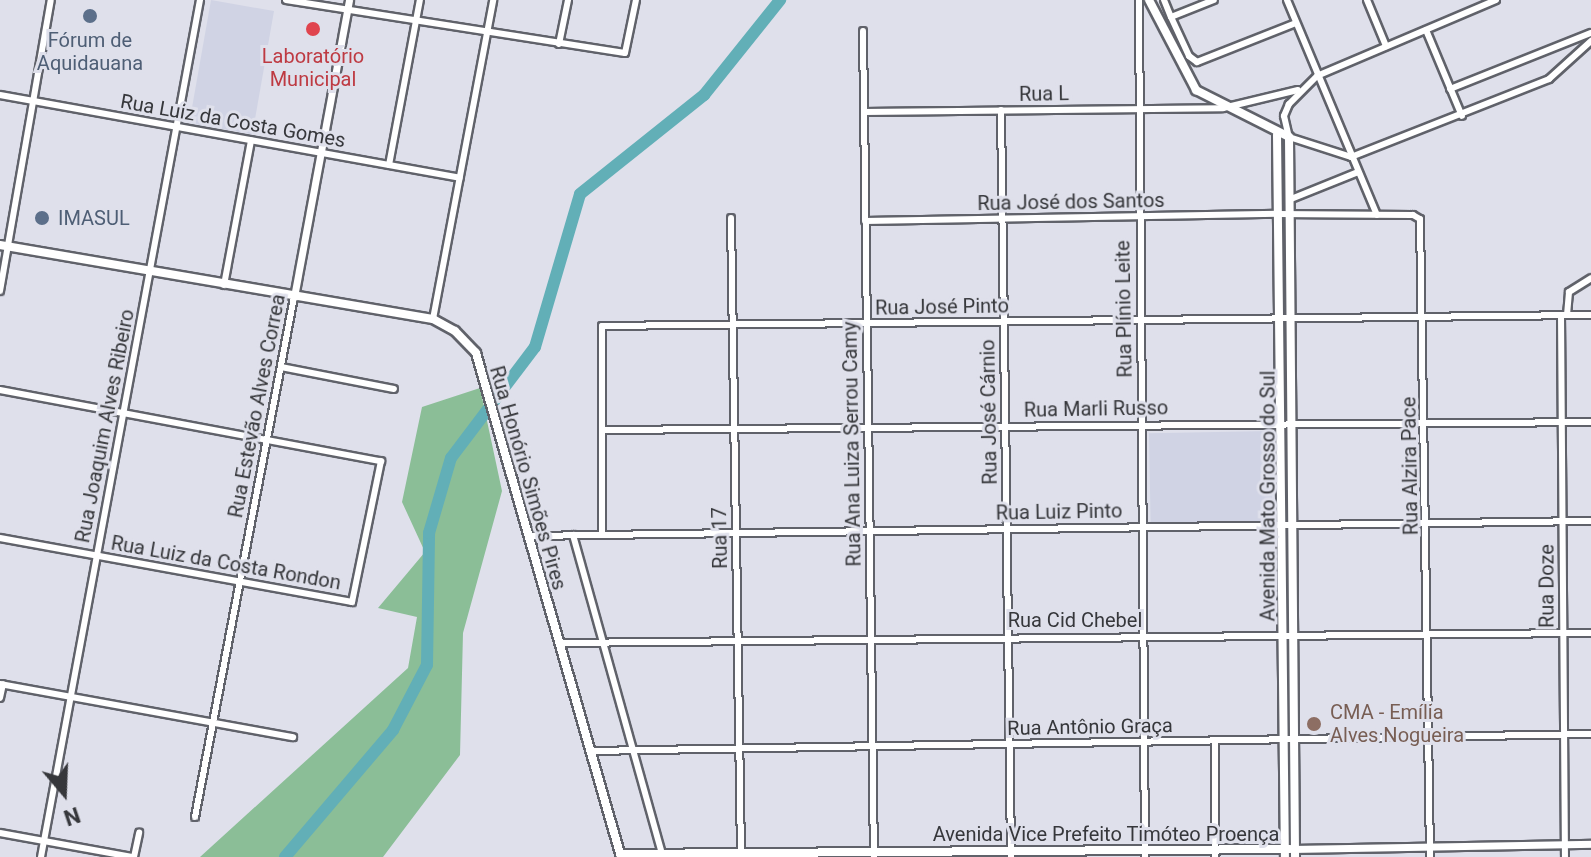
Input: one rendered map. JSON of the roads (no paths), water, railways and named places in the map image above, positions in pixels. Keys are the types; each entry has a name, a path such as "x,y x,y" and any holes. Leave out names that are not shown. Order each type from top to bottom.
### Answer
{"main road":[{"path":"1149,0 1196,90 1223,108 1277,135 1289,137"},
{"name":"Avenida Mato Grosso do Sul","path":"1277,135 1278,214 1287,319"},
{"name":"Avenida Mato Grosso do Sul","path":"1289,137 1291,199 1287,319 1296,637 1290,853"},
{"name":"Rua Honório Simões Pires","path":"4,246 433,319 455,331 476,353 621,855"},
{"name":"Avenida Mato Grosso do Sul","path":"1289,423 1284,637 1292,739"},
{"name":"Avenida Vice Prefeito Timóteo Proença","path":"621,855 1290,853"}],"street":[{"path":"0,291 4,246 51,0"},
{"name":"Rua Joaquim Alves Ribeiro","path":"41,857 200,0"},
{"path":"286,0 625,53 636,0"},
{"name":"Rua Estevão Alves Correa","path":"195,817 349,0"},
{"path":"389,165 420,0"},
{"path":"433,319 493,0"},
{"path":"559,44 568,0"},
{"name":"Rua Plínio Leite","path":"1139,0 1145,854"},
{"path":"1164,0 1189,56 1197,62 1296,23"},
{"path":"1171,17 1214,0"},
{"path":"1287,0 1377,215"},
{"path":"1367,0 1386,46"},
{"path":"1496,0 1317,76 1298,90 1284,116 1289,137 1351,157 1462,116 1549,79 1591,41"},
{"path":"1426,30 1462,116"},
{"name":"Rua Ana Luiza Serrou Camy","path":"863,31 874,854"},
{"path":"1450,89 1591,33"},
{"name":"Rua L","path":"864,112 1223,108 1298,90"},
{"name":"Rua Luiz da Costa Gomes","path":"0,95 460,178"},
{"name":"Rua José Cárnio","path":"1001,110 1011,854"},
{"path":"1277,135 1285,126"},
{"path":"224,285 251,141"},
{"path":"1291,199 1358,172"},
{"name":"Rua José dos Santos","path":"865,221 1278,214"},
{"name":"Rua Alzira Pace","path":"1278,214 1413,215 1423,226 1430,857"},
{"name":"Rua 17","path":"731,218 741,855"},
{"path":"1564,315 1569,292 1591,278"},
{"name":"Rua Doze","path":"1564,315 1565,857"},
{"name":"Rua José Pinto","path":"602,430 602,326 1591,315"},
{"path":"281,367 394,389"},
{"path":"0,390 267,440"},
{"name":"Rua Marli Russo","path":"602,430 1591,422"},
{"path":"602,430 602,535"},
{"name":"Rua Luiz da Costa Rondon","path":"0,538 352,602 381,461 267,440"},
{"name":"Rua Luiz Pinto","path":"528,536 1591,521"},
{"path":"573,535 662,853"},
{"name":"Rua Cid Chebel","path":"559,643 1008,636 1296,637 1591,633"},
{"path":"0,698 1,684 293,737"},
{"name":"Rua Antônio Graça","path":"590,751 1591,734"},
{"path":"1215,741 1215,853"},
{"path":"0,833 133,857 139,833"},
{"name":"Avenida Vice Prefeito Timóteo Proença","path":"1290,853 1591,844"}],"waterway":[{"path":"285,857 393,730 427,665 429,533 451,458 535,347 580,194 704,95 780,0"}],"place":[{"name":"Fórum de Aquidauana","path":"90,16"},
{"name":"Laboratório Municipal","path":"313,29"},
{"name":"IMASUL","path":"42,218"},
{"name":"CMA - Emília Alves Nogueira","path":"1314,724"}]}
